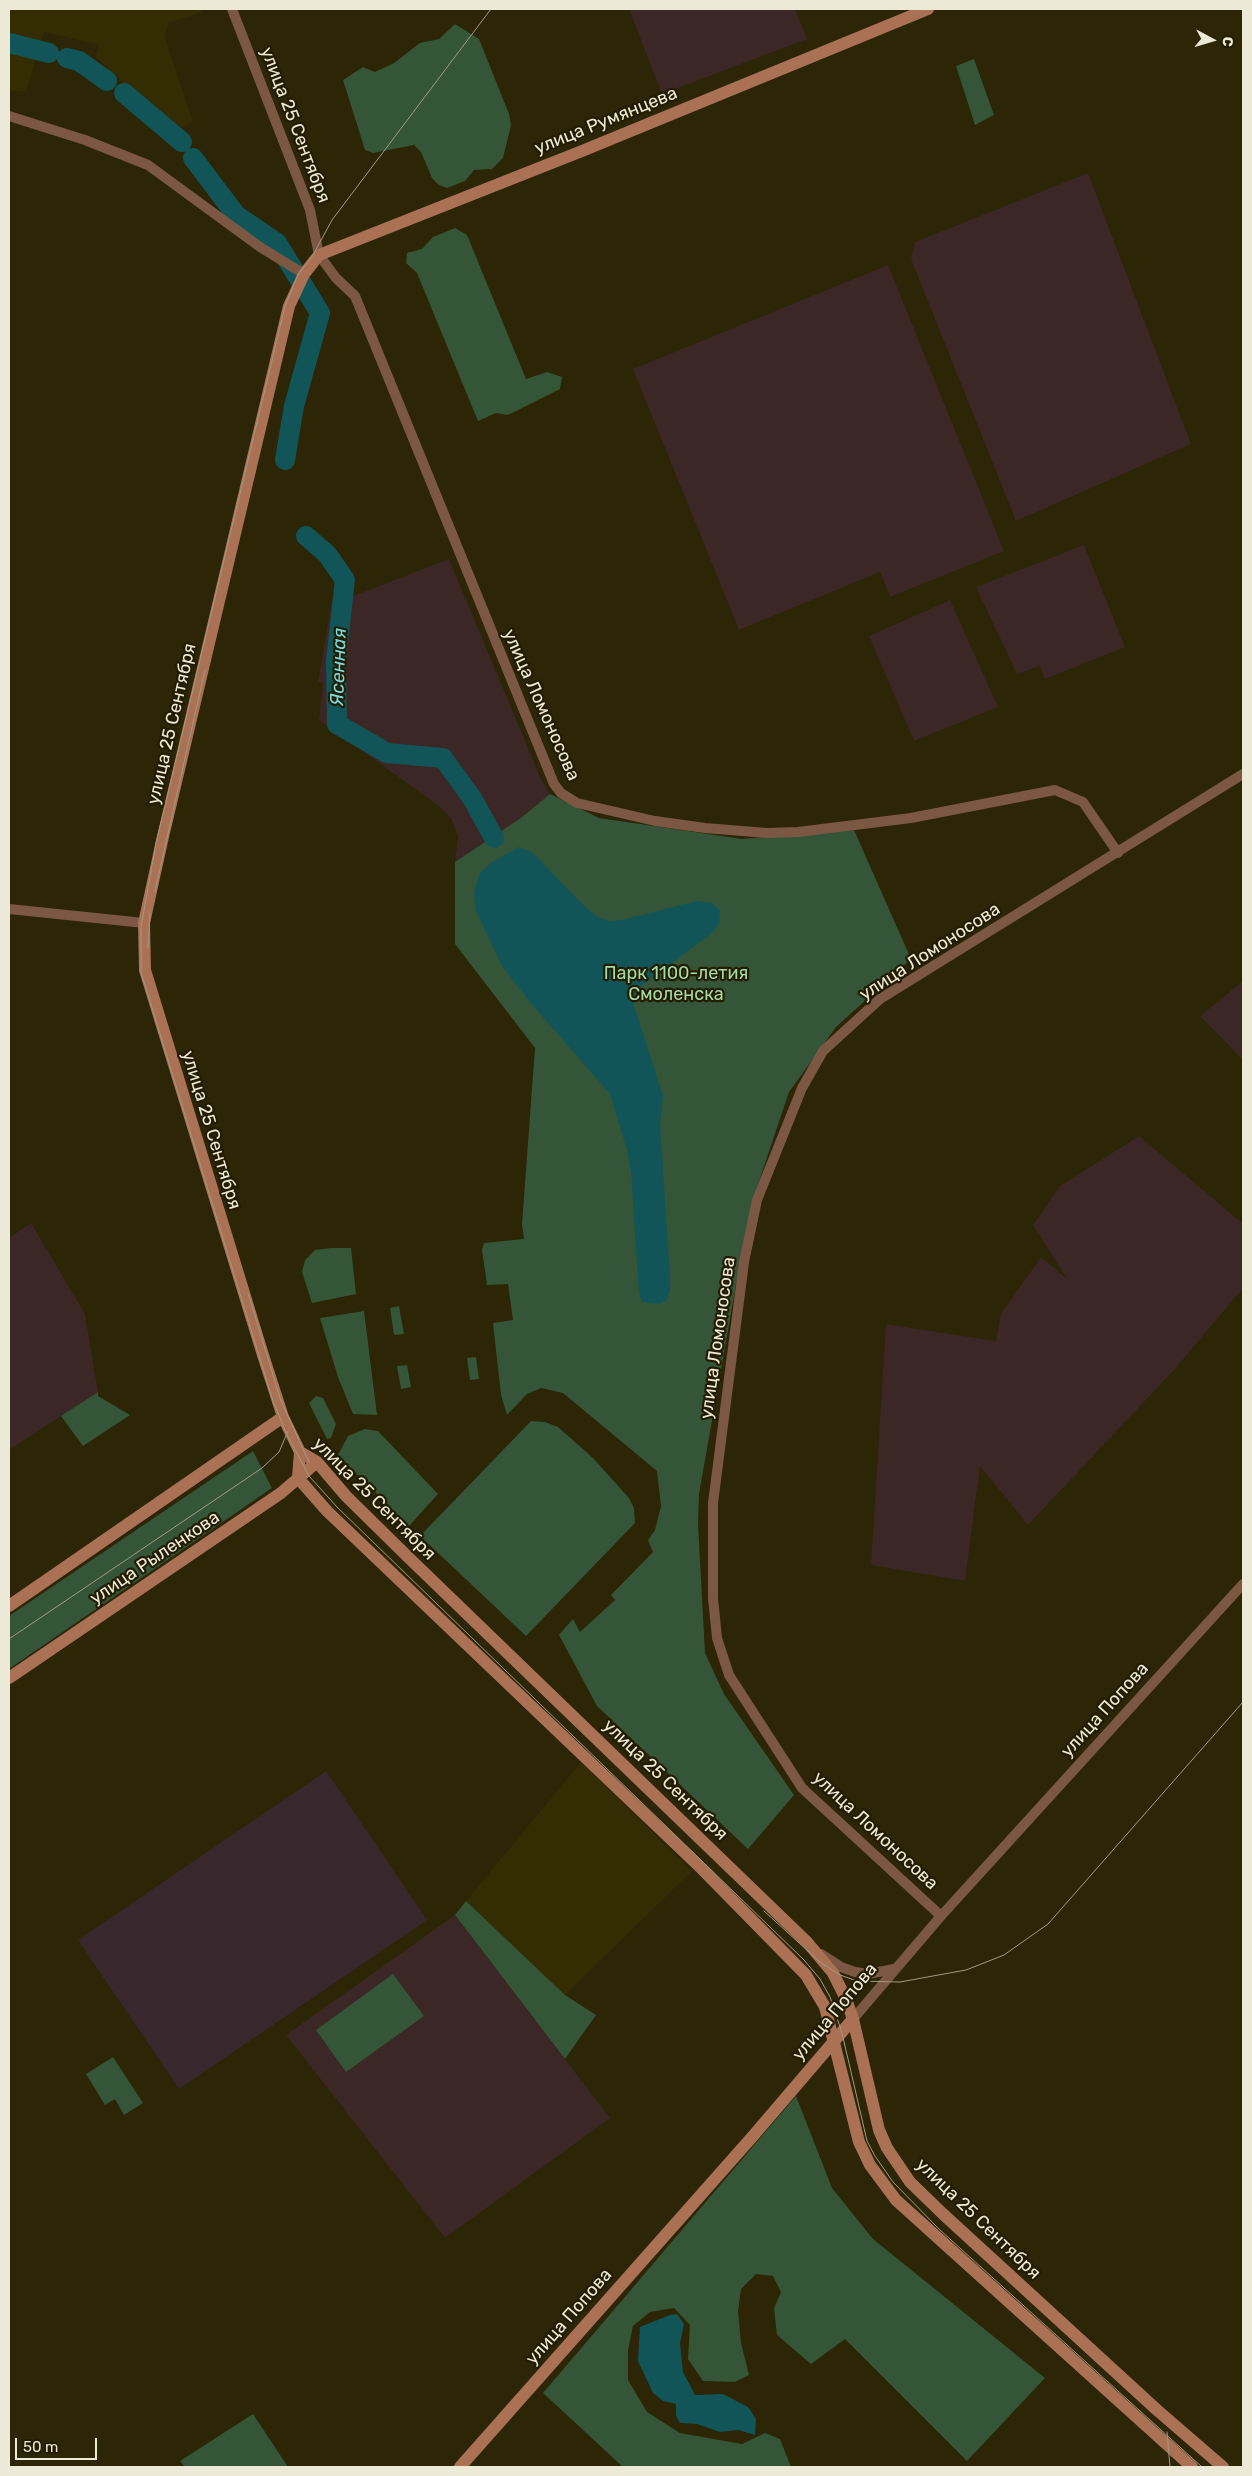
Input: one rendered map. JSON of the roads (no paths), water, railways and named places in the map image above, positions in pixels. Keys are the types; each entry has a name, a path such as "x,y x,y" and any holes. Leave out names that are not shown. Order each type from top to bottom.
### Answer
{"main road":[{"name":"улица Румянцева","path":"319,255 582,151 928,9"},
{"path":"302,273 319,255"},
{"name":"улица 25 Сентября","path":"302,273 289,306 144,923 145,970 284,1417 300,1452 318,1462 346,1496 807,1942 833,1973 853,2019 878,2130 887,2148 910,2182 1128,2384 1222,2467"},
{"path":"9,1606 284,1417"},
{"path":"300,1452 298,1478 327,1511 690,1858 797,1964 820,1996 834,2042 859,2142 870,2166 883,2185 904,2207 1192,2467"},
{"name":"улица Рыленкова","path":"9,1678 281,1492 318,1462"},
{"name":"улица Попова","path":"460,2467 853,2019"}],"street":[{"name":"улица 25 Сентября","path":"232,9 310,210 319,255"},
{"path":"9,116 85,140 148,165 260,247 276,255 302,273"},
{"name":"улица Ломоносова","path":"319,255 336,278 355,296 554,784 561,793 578,802 655,821 705,828 798,832 911,818 1055,790 1083,802 1118,854"},
{"name":"улица Ломоносова","path":"941,1916 802,1788 729,1675 717,1638 713,1598 712,1508 744,1262 757,1200 802,1088 823,1051 880,1000 1118,854 1243,774"},
{"path":"9,909 144,923"},
{"name":"улица Попова","path":"853,2019 941,1916 1032,1819 1243,1584"},
{"path":"807,1942 841,1967 868,1974 894,1969"}],"water":[{"path":"518,847 532,852 583,905 598,917 609,921 622,920 697,901 712,903 720,911 719,924 711,934 637,989 632,999 663,1096 660,1123 670,1291 666,1301 660,1304 642,1302 639,1293 631,1172 627,1150 610,1094 528,1000 502,966 476,911 474,892 480,873 492,862"},
{"path":"677,2314 684,2324 680,2343 683,2372 695,2395 723,2394 748,2407 756,2419 755,2435 738,2430 720,2432 697,2424 680,2423 676,2416 676,2404 663,2401 653,2393 638,2361 640,2327"}],"waterway":[{"name":"Ясенная","path":"9,43 49,53"},
{"name":"Ясенная","path":"67,58 79,61 107,81"},
{"name":"Ясенная","path":"124,93 182,142"},
{"name":"Ясенная","path":"193,158 236,215 277,243 320,313 294,406 285,460"},
{"name":"Ясенная","path":"306,536 327,554 345,580 336,661 337,724 387,753 443,758 472,798 494,838"}],"tram line":[{"path":"491,9 332,220 313,255 298,275 285,306 156,843 141,927 141,972 273,1401 287,1435 309,1476 337,1507 804,1960 820,1979 830,1997 842,2033 867,2141 893,2182 940,2230 1202,2467"},
{"path":"155,891 205,670"},
{"path":"148,948 150,913"},
{"path":"248,1293 281,1401 309,1462"},
{"path":"9,1639 262,1468 279,1452 288,1431"},
{"path":"764,1911 820,1962 840,1975 857,1981 900,1982 966,1970 1004,1955 1048,1924 1243,1702"},
{"path":"1167,2432 1170,2467"}],"park label":[{"name":"Парк 1100-летия Смоленска","path":"676,984"}]}
